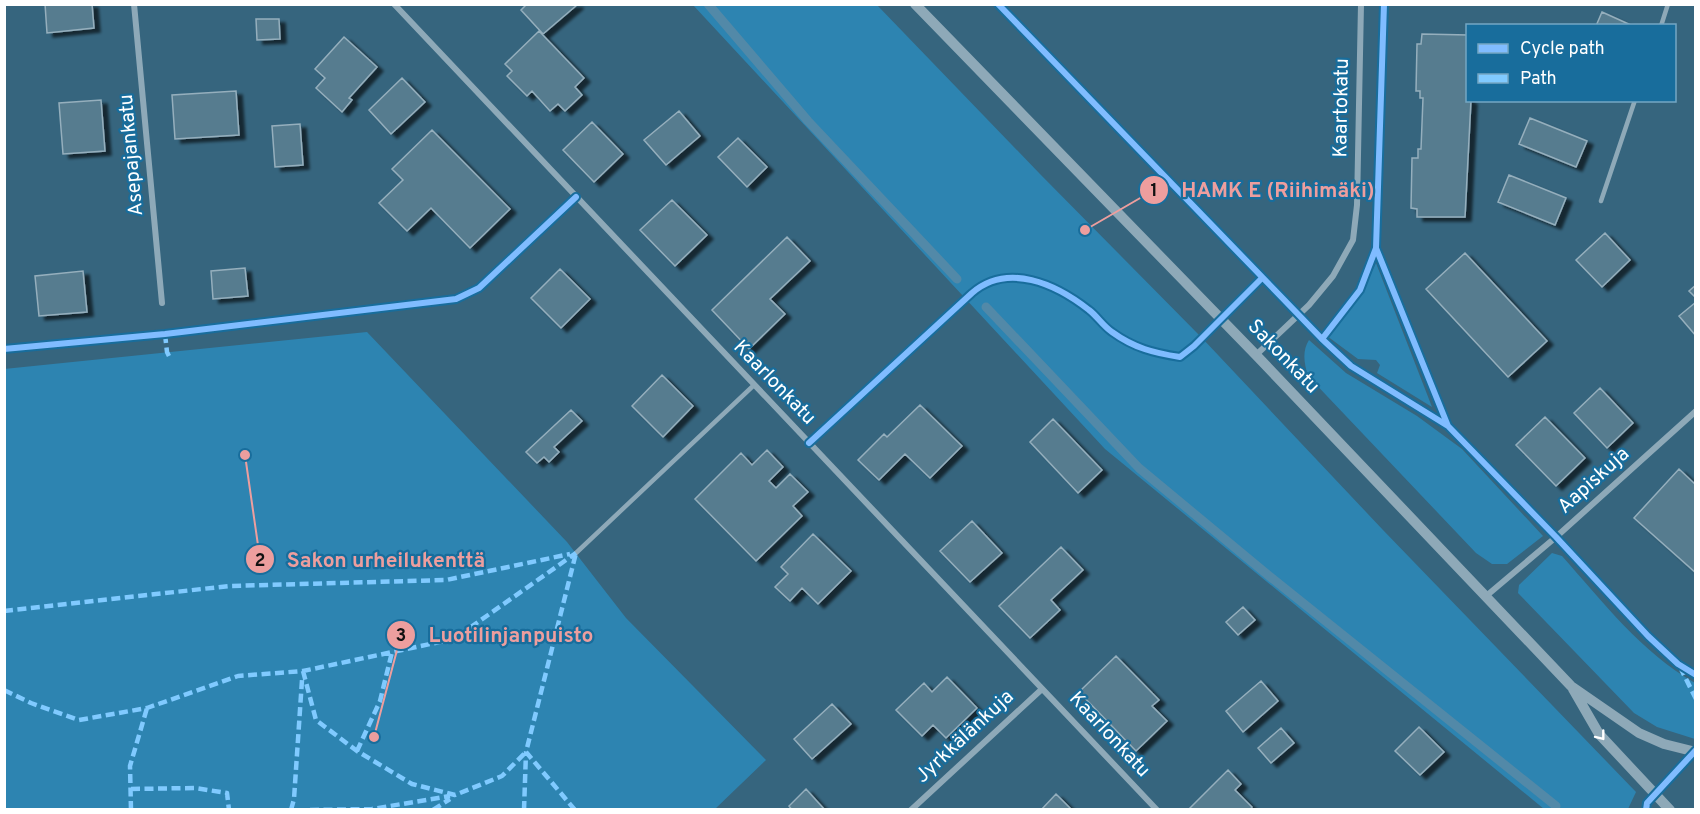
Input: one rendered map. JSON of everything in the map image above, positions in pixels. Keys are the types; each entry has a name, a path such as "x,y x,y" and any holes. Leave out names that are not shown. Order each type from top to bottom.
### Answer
{"street":[{"name":"Asepajankatu","path":"134,4 162,303"},
{"name":"Kaarlonkatu","path":"394,4 753,386 1157,810"},
{"name":"Sakonkatu","path":"915,4 1256,355 1571,686 1640,733 1664,744 1695,752"},
{"name":"Kaartokatu","path":"1256,355 1309,305 1333,276 1353,240 1357,206 1361,4"},
{"name":"Aapiskuja","path":"1485,597 1556,537 1695,411"},
{"name":"Sakonkatu","path":"1571,686 1599,734 1670,810"},
{"name":"Jyrkkälänkuja","path":"911,810 1042,689"}],"lane":[{"path":"1662,24 1668,4"},
{"path":"1601,201 1634,102"},
{"path":"576,553 753,386"}],"shaded area":[{"path":"693,5 877,5 1202,338 1383,530 1636,792 1628,809 1544,809 1105,449"},
{"path":"1376,263 1432,407 1377,373 1380,365 1376,360 1358,359 1327,336 1361,295"},
{"path":"367,332 567,542 626,618 766,760 715,809 5,809 4,369"},
{"path":"1309,340 1346,373 1417,416 1462,449 1543,536 1507,564 1492,564 1476,553 1308,376 1304,357"},
{"path":"1552,553 1562,556 1608,608 1657,657 1695,683 1695,739 1657,727 1634,713 1518,593 1519,585"}],"building":[{"path":"45,4 92,4 94,28 47,33"},
{"path":"527,4 577,5 543,34 521,10"},
{"path":"1602,12 1629,24 1597,24"},
{"path":"256,19 279,19 280,39 257,40"},
{"path":"539,31 584,78 575,87 582,95 565,111 558,104 550,111 532,91 527,96 507,76 512,71 505,64"},
{"path":"1422,34 1466,35 1466,102 1471,102 1465,217 1417,217 1417,209 1411,208 1412,158 1418,158 1418,149 1421,149 1423,98 1420,98 1420,91 1416,91 1417,44 1421,44"},
{"path":"344,37 377,67 349,98 352,100 342,112 316,88 325,78 315,69"},
{"path":"402,78 425,102 391,134 369,110"},
{"path":"236,91 239,135 175,139 172,95"},
{"path":"101,100 105,151 63,154 59,103"},
{"path":"679,111 700,136 666,165 644,140"},
{"path":"1530,118 1587,141 1576,167 1519,144"},
{"path":"592,122 623,154 594,182 563,150"},
{"path":"300,124 303,165 275,167 272,126"},
{"path":"432,130 510,209 470,248 431,208 407,231 379,203 403,180 392,169"},
{"path":"738,138 767,167 747,187 718,157"},
{"path":"1509,175 1566,198 1555,225 1498,202"},
{"path":"672,200 707,235 675,266 640,230"},
{"path":"1605,233 1630,260 1602,287 1576,260"},
{"path":"787,237 810,261 770,299 785,314 749,349 712,310"},
{"path":"1465,253 1547,341 1508,377 1426,289"},
{"path":"245,268 248,296 213,299 211,271"},
{"path":"560,269 590,299 561,328 531,298"},
{"path":"83,271 87,312 39,316 35,276"},
{"path":"1696,285 1696,298 1689,291"},
{"path":"1696,302 1696,336 1679,316"},
{"path":"662,375 693,406 663,437 632,406"},
{"path":"1600,388 1633,423 1607,448 1574,413"},
{"path":"920,405 962,446 930,478 905,454 879,480 858,460 884,434 887,437"},
{"path":"571,410 582,421 554,447 559,452 549,462 544,457 537,463 526,452"},
{"path":"1545,417 1585,458 1556,486 1516,445"},
{"path":"1053,419 1102,470 1078,493 1030,442"},
{"path":"767,450 783,467 769,481 776,488 790,474 808,492 793,506 802,516 756,561 695,499 741,453 752,465"},
{"path":"1679,469 1696,485 1696,573 1634,518"},
{"path":"972,521 1002,553 970,582 940,551"},
{"path":"813,534 851,571 818,604 802,588 790,601 775,587 788,574 781,567"},
{"path":"1061,547 1083,570 1051,600 1060,610 1030,638 999,606"},
{"path":"1243,607 1255,620 1238,635 1226,622"},
{"path":"1116,656 1159,700 1152,706 1167,721 1136,751 1079,692"},
{"path":"947,677 977,708 946,738 933,725 922,736 896,710 924,683 932,692"},
{"path":"1261,681 1278,701 1243,732 1226,711"},
{"path":"832,704 851,724 812,759 794,739"},
{"path":"1419,727 1444,752 1420,775 1395,751"},
{"path":"1281,728 1294,743 1271,763 1258,748"},
{"path":"1228,770 1241,784 1235,790 1252,807 1250,810 1188,810"},
{"path":"806,789 825,810 792,810 789,806"},
{"path":"1056,794 1072,810 1041,810"}],"waterway":[{"path":"708,4 808,121 957,279"},
{"path":"986,307 1139,468 1268,575 1556,806"}],"marked path":[{"path":"165,334 167,352 171,360"},
{"path":"4,690 31,703 79,720 147,708 238,676 303,671 454,639 576,553"},
{"path":"575,810 526,752 576,553"},
{"path":"4,611 229,586 446,580 570,554"},
{"path":"357,751 380,701 392,652"},
{"path":"1680,667 1696,699"},
{"path":"303,671 316,720 357,751 412,784 455,795 502,776 526,752"},
{"path":"291,810 294,799 302,680"},
{"path":"131,810 130,766 147,708"},
{"path":"524,810 526,752"},
{"path":"131,789 195,788 227,793 229,810"},
{"path":"310,810 372,809 450,796"},
{"path":"433,810 450,799"}],"cycle path":[{"path":"998,4 1322,339 1351,366 1448,426 1648,636 1678,664 1696,675"},
{"path":"1322,339 1360,290 1376,248 1384,4"},
{"path":"4,349 165,334 456,299 479,288 576,197"},
{"path":"1376,248 1448,426"},
{"path":"809,443 972,293 986,284 1001,279 1016,278 1047,285 1092,312 1120,338 1153,352 1180,357 1262,278"},
{"path":"1646,810 1647,803 1696,750"}],"place":[{"name":"HAMK E (Riihimäki)","path":"1085,230"},
{"name":"Sakon urheilukenttä","path":"245,455"},
{"name":"Luotilinjanpuisto","path":"374,737"}]}
